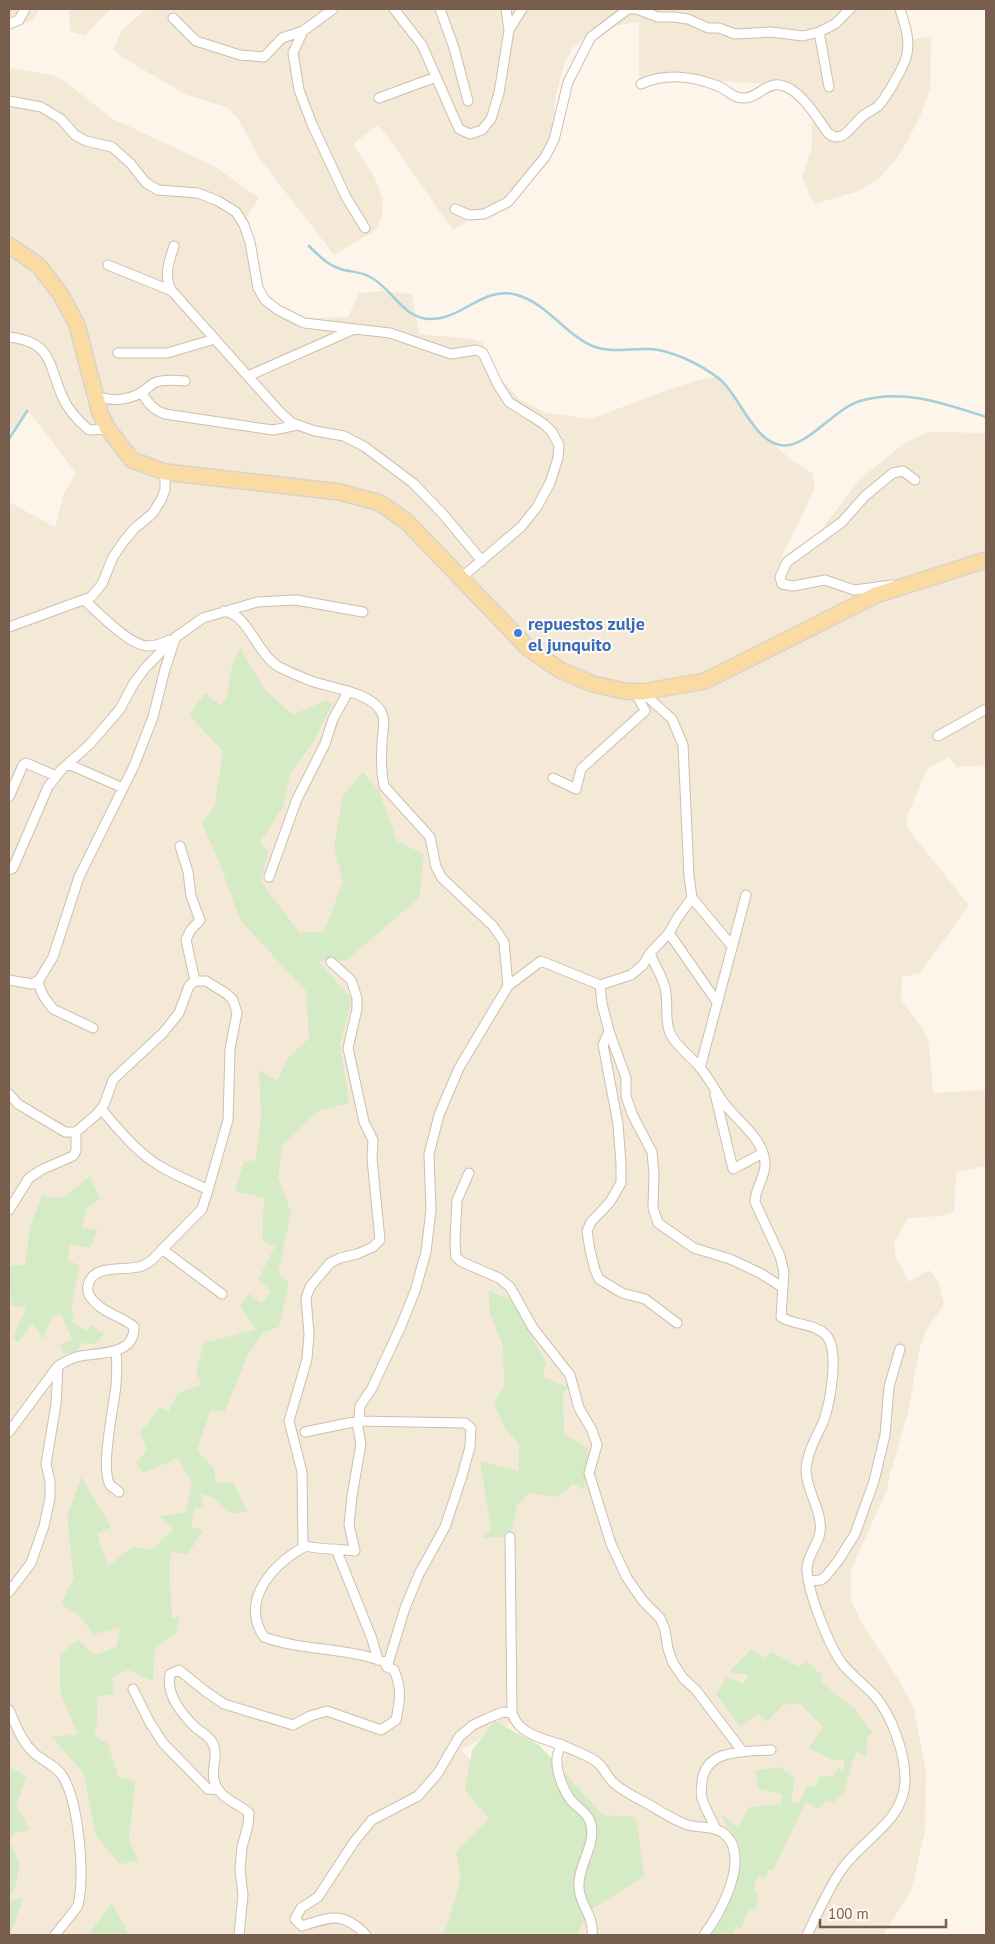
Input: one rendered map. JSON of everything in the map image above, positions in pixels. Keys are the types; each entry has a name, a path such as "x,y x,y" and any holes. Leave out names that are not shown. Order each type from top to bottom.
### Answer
{"main road":[{"path":"9,245 39,266 61,295 77,325 100,413 108,429 132,460 165,472 340,492 380,503 406,521 528,648 560,670 593,684 625,691 638,691 704,681 876,595 986,560"}],"street":[{"path":"9,24 19,20 25,9"},
{"path":"173,18 196,41 240,55 264,57 282,38 303,31 333,9"},
{"path":"394,9 422,45 459,129 470,134 482,130 490,119 499,93 509,30 506,9"},
{"path":"440,9 454,48 468,101"},
{"path":"509,30 522,9"},
{"path":"455,209 469,214 484,214 508,202 545,157 554,140 568,82 591,37 628,9 638,9 658,17 688,19 708,28 719,28 735,34 771,32 803,36 819,32 835,24 850,9"},
{"path":"641,84 652,78 666,76 698,80 720,86 733,96 747,98 771,85 780,85 795,92 808,105 832,136 840,137 847,133 864,114 877,107 906,59 908,46 905,25 900,9"},
{"path":"303,31 293,53 299,90 312,124 346,197 365,228"},
{"path":"819,32 829,87"},
{"path":"379,98 436,77"},
{"path":"9,101 41,107 61,119 75,135 86,141 112,147 130,163 146,183 158,190 198,194 218,201 236,212 244,225 250,242 258,288 265,300 278,310 304,323 390,333 451,354 476,350 482,353 498,386 509,402 544,424 552,432 559,446 558,458 550,483 537,507 521,527 461,578"},
{"path":"174,246 167,273 168,283 172,291 279,411 292,423 315,431 344,436 365,447 413,483 442,512 482,561"},
{"path":"108,265 172,291"},
{"path":"248,376 354,329"},
{"path":"9,337 23,338 38,346 47,356 54,370 62,396 75,418 89,430 108,429"},
{"path":"118,353 167,353 215,339"},
{"path":"95,395 106,400 124,399 141,392 155,383 170,380 185,381"},
{"path":"141,392 149,404 157,411 165,414 272,430 298,425"},
{"path":"904,586 888,584 854,590 825,580 793,586 782,584 780,577 787,562 842,522 865,496 893,473 903,471 915,480"},
{"path":"9,627 91,597 102,584 113,557 124,541 135,528 152,514 165,490 165,472"},
{"path":"84,600 133,642 145,646 160,645 176,637 203,618 257,602 296,600 364,612"},
{"path":"224,611 232,612 240,619 261,651 278,666 310,681 363,696 381,710 384,720 382,743 384,786 430,837 436,867 442,878 493,926 504,942 508,986"},
{"path":"9,870 13,868 48,787 56,776 90,744 120,709 134,683 146,667 176,637"},
{"path":"9,980 32,984 37,981 53,957 79,876 134,766 154,717 165,669 176,637"},
{"path":"553,778 576,789 581,769 646,711 638,691"},
{"path":"638,691 672,719 684,745 689,876 692,898 732,946"},
{"path":"269,877 297,799 325,744 333,719 348,692"},
{"path":"938,736 986,710"},
{"path":"9,797 23,765 26,763 56,776"},
{"path":"68,764 123,788"},
{"path":"180,846 188,872 191,896 200,920 186,940 195,982"},
{"path":"700,1068 746,895"},
{"path":"239,1935 243,1895 240,1870 242,1847 249,1813 221,1794 213,1780 216,1750 212,1741 184,1716 174,1700 168,1684 170,1674 179,1670 224,1704 293,1725 310,1716 327,1711 381,1730 396,1720 400,1700 400,1682 394,1670 387,1666 385,1662 338,1650 301,1646 264,1637 258,1627 255,1611 258,1599 264,1583 276,1567 288,1556 306,1546 329,1551 336,1549 355,1551 349,1525 361,1444 358,1421 360,1406 372,1388 401,1326 415,1291 426,1252 432,1210 429,1154 439,1115 459,1068 508,986 541,961 600,985 631,975 643,965 650,953 669,933 692,898"},
{"path":"669,933 717,1002"},
{"path":"650,953 665,986 669,1031 675,1042 685,1050 700,1068 727,1108 742,1122 763,1153 765,1165 762,1180 755,1193 755,1202 780,1256 784,1272 781,1317 789,1322 811,1327 826,1334 833,1350 833,1370 829,1401 806,1469 809,1488 818,1516 820,1532 808,1562 807,1570 823,1627 833,1650 844,1666 875,1696 891,1721 900,1749 905,1777 905,1784 897,1810 842,1869 806,1935"},
{"path":"303,1548 302,1472 289,1421 293,1402 308,1359 309,1334 306,1298 310,1288 330,1263 373,1247 380,1240 372,1159 373,1140 364,1122 348,1048 357,1009 357,998 351,980 331,962"},
{"path":"37,981 44,997 53,1010 93,1028"},
{"path":"9,1094 24,1108 65,1132 76,1132 101,1109 113,1080 163,1032 179,1013 189,986 195,982 206,981 233,1000 237,1013 230,1049 228,1120 202,1210 142,1266 112,1268 94,1276 88,1282 87,1289 90,1298 98,1306 128,1321 134,1327 134,1333 129,1343 116,1350 103,1354 78,1357 58,1366 9,1432"},
{"path":"600,985 602,1004 609,1031 626,1078 626,1096 632,1114 652,1152 654,1208 658,1223 694,1248 730,1259 760,1273 782,1287"},
{"path":"609,1031 602,1045 618,1124 622,1164 621,1183 610,1202 590,1222 587,1231 590,1250 599,1279 622,1293 645,1299 677,1323"},
{"path":"714,1090 733,1169 763,1153"},
{"path":"101,1109 141,1152 162,1168 208,1190"},
{"path":"9,1210 29,1178 41,1170 73,1156 76,1151 76,1132"},
{"path":"469,1173 457,1200 456,1257 462,1262 499,1278 510,1287 533,1328 570,1375 579,1408 592,1430 597,1445 589,1473 612,1544 628,1578 643,1601 660,1618 673,1663 743,1752"},
{"path":"162,1249 222,1294"},
{"path":"810,1581 821,1580 826,1576 856,1534 874,1481 883,1444 889,1388 900,1349"},
{"path":"116,1350 118,1364 107,1469 110,1484 119,1492"},
{"path":"9,1592 31,1562 44,1526 50,1498 50,1481 46,1464 56,1404 58,1366"},
{"path":"305,1432 358,1421 465,1423 470,1428 470,1447 445,1527 419,1574 405,1608 387,1666"},
{"path":"510,1537 512,1713 514,1720 535,1737 561,1744 598,1763 615,1784 654,1808 687,1825 716,1830 722,1833 734,1847 735,1867 729,1891 711,1926 704,1935"},
{"path":"336,1549 372,1639 378,1660"},
{"path":"133,1689 150,1723 163,1743 208,1789 219,1790"},
{"path":"9,1710 22,1739 33,1752 55,1767 63,1776 73,1808 80,1841 82,1880 77,1907 55,1935"},
{"path":"366,1935 353,1922 334,1918 302,1926 295,1919 301,1908 318,1897 354,1842 372,1820 418,1796 438,1773 459,1737 473,1725 488,1718 503,1712 512,1713"},
{"path":"561,1744 557,1758 563,1784 570,1800 584,1811 590,1822 592,1841 581,1867 579,1889 592,1921 592,1935"},
{"path":"716,1830 701,1797 703,1776 708,1764 718,1757 743,1752 772,1750"}],"shaded area":[{"path":"9,9 40,9 32,20 9,31"},
{"path":"69,9 112,9 85,36 70,31"},
{"path":"146,9 896,9 910,39 931,37 930,90 921,114 902,151 880,178 859,191 814,204 802,177 812,147 812,117 801,97 771,84 686,79 639,79 639,22 599,28 572,48 564,64 555,99 553,149 547,162 525,185 453,230 385,133 377,125 353,144 375,178 383,200 382,215 377,229 334,255 258,156 239,120 228,108 185,94 122,57 113,49 123,29"},
{"path":"9,68 53,75 64,81 113,119 214,166 259,198 244,221 245,246 249,263 257,283 268,299 291,315 308,318 348,317 359,293 382,291 412,294 419,334 482,342 499,376 518,398 546,413 591,419 670,389 719,376 762,433 790,459 812,473 815,488 780,560 821,530 860,479 906,442 930,432 986,433 986,765 957,767 948,757 927,769 907,816 908,829 969,905 920,973 902,977 901,1001 923,1029 929,1044 933,1093 986,1090 986,1166 956,1172 954,1212 939,1216 908,1218 894,1244 896,1258 909,1282 929,1270 939,1283 944,1304 926,1330 919,1351 908,1413 887,1490 851,1572 851,1600 861,1622 900,1682 914,1709 926,1772 925,1831 911,1891 883,1935 9,1935 9,502 55,527 64,493 76,473 29,412 9,433","holes":["517,1720 535,1733 568,1746 561,1767 575,1790 501,1808 485,1777 462,1750"]}],"green space":[{"path":"240,647 264,689 293,715 326,700 333,703 312,744 291,772 283,807 260,842 268,851 261,882 299,932 324,932 343,881 334,847 343,796 363,772 379,791 397,841 424,854 419,898 347,960 318,961 352,999 340,1045 349,1103 318,1111 282,1145 278,1176 291,1213 278,1272 289,1283 279,1327 264,1332 248,1354 225,1411 210,1411 197,1451 213,1467 216,1483 233,1482 248,1512 231,1513 215,1499 200,1493 204,1508 194,1509 191,1527 203,1530 188,1554 171,1552 172,1618 180,1617 176,1633 155,1647 153,1681 128,1670 112,1677 114,1694 97,1697 97,1721 94,1735 108,1744 118,1777 135,1781 129,1840 138,1861 120,1864 96,1836 84,1774 51,1736 78,1735 60,1691 60,1654 78,1640 95,1655 116,1647 121,1627 94,1634 78,1615 61,1604 74,1577 67,1517 81,1477 111,1527 97,1533 108,1567 132,1547 152,1550 173,1529 160,1516 186,1512 192,1482 178,1458 143,1473 136,1463 147,1450 140,1433 159,1408 169,1411 177,1394 202,1384 196,1372 204,1343 256,1329 240,1306 249,1294 262,1303 271,1291 258,1280 275,1246 262,1241 264,1198 235,1191 244,1162 256,1160 261,1116 259,1070 278,1081 287,1059 309,1038 306,991 240,920 220,864 202,823 215,805 223,751 189,715 205,693 220,706 227,696 231,670"},
{"path":"90,1176 100,1199 87,1208 82,1228 98,1230 90,1248 70,1244 68,1260 80,1266 72,1302 73,1323 87,1331 91,1325 104,1334 94,1344 82,1343 75,1352 64,1354 60,1345 72,1339 61,1314 52,1316 43,1339 33,1323 18,1342 13,1338 26,1308 11,1305 9,1266 25,1265 30,1226 42,1196 63,1198"},
{"path":"489,1291 512,1300 546,1363 543,1377 568,1387 563,1394 564,1434 588,1448 584,1490 573,1484 557,1497 529,1493 517,1505 510,1537 483,1538 491,1529 480,1461 519,1471 519,1444 505,1428 494,1404 504,1385 503,1346 490,1313"},
{"path":"752,1649 764,1658 772,1652 798,1667 807,1662 822,1675 821,1682 855,1709 872,1732 867,1738 866,1757 856,1751 844,1792 834,1802 827,1801 817,1809 806,1802 773,1870 769,1869 765,1879 758,1875 753,1891 759,1893 755,1910 749,1908 741,1929 735,1926 733,1935 711,1935 733,1891 741,1855 739,1844 721,1814 738,1827 749,1807 781,1804 781,1794 759,1789 755,1770 780,1767 795,1779 791,1801 799,1804 807,1785 816,1787 820,1775 832,1777 838,1768 843,1771 845,1760 832,1760 809,1748 823,1727 800,1703 783,1705 767,1722 758,1713 740,1727 716,1694 727,1677 744,1684 748,1675 729,1672"},
{"path":"495,1721 539,1745 603,1815 636,1817 644,1876 588,1912 577,1935 440,1935 447,1926 461,1878 456,1852 489,1819 465,1790 472,1750"},
{"path":"9,1750 11,1755 9,1766"},
{"path":"9,1766 26,1777 16,1806 30,1830 15,1833 9,1841"},
{"path":"9,1841 20,1864 16,1884 9,1900"},
{"path":"23,1898 13,1928 9,1934 9,1900"},
{"path":"112,1903 129,1934 88,1935"}],"waterway":[{"path":"309,246 329,264 344,270 361,273 378,282 413,315 422,318 444,317 484,298 505,293 528,299 575,335 595,347 608,350 658,350 685,358 702,367 725,384 761,435 780,445 790,445 800,441 850,405 876,397 892,396 924,399 986,417"},
{"path":"9,439 27,411"}],"place":[{"name":"repuestos zulje el junquito","path":"518,633"}]}
